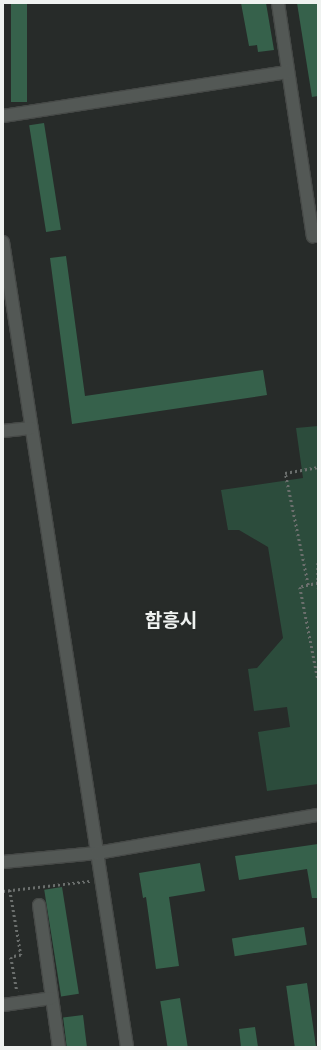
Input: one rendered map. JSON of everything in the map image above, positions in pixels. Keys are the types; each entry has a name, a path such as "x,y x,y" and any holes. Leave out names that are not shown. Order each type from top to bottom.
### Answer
{"street":[{"path":"278,3 288,72 316,236"},
{"path":"3,116 288,72"},
{"path":"3,242 127,1047"},
{"path":"3,432 31,428"},
{"path":"3,862 97,853 318,815"},
{"path":"39,905 59,1047"},
{"path":"3,1004 52,998"}],"path":[{"path":"308,585 285,473 318,467"},
{"path":"318,563 318,588"},
{"path":"317,583 300,587 318,680"},
{"path":"3,891 102,880"},
{"path":"10,890 21,956 11,957 19,1002"}],"green space":[{"path":"318,426 318,784 267,791 258,732 290,727 287,707 254,711 248,669 257,668 283,638 268,547 239,530 228,530 221,490 303,478 296,428"}],"building":[{"path":"11,3 27,3 27,102 11,102"},
{"path":"241,3 266,3 274,50 258,52 257,45 249,46"},
{"path":"297,3 318,3 318,96 312,97"},
{"path":"44,123 61,230 46,232 29,125"},
{"path":"66,256 85,396 263,370 267,395 72,424 50,258"},
{"path":"318,844 318,898 312,898 307,869 239,880 235,856"},
{"path":"200,863 205,891 169,897 179,966 156,969 146,897 143,898 139,873"},
{"path":"62,887 79,994 61,996 44,890"},
{"path":"304,927 307,945 235,956 232,938"},
{"path":"307,983 316,1047 295,1047 286,986"},
{"path":"180,998 188,1047 168,1047 160,1001"},
{"path":"83,1015 87,1047 67,1047 63,1017"},
{"path":"255,1027 258,1047 241,1047 239,1029"}],"district":[{"name":"함흥시","path":"171,621"}]}
